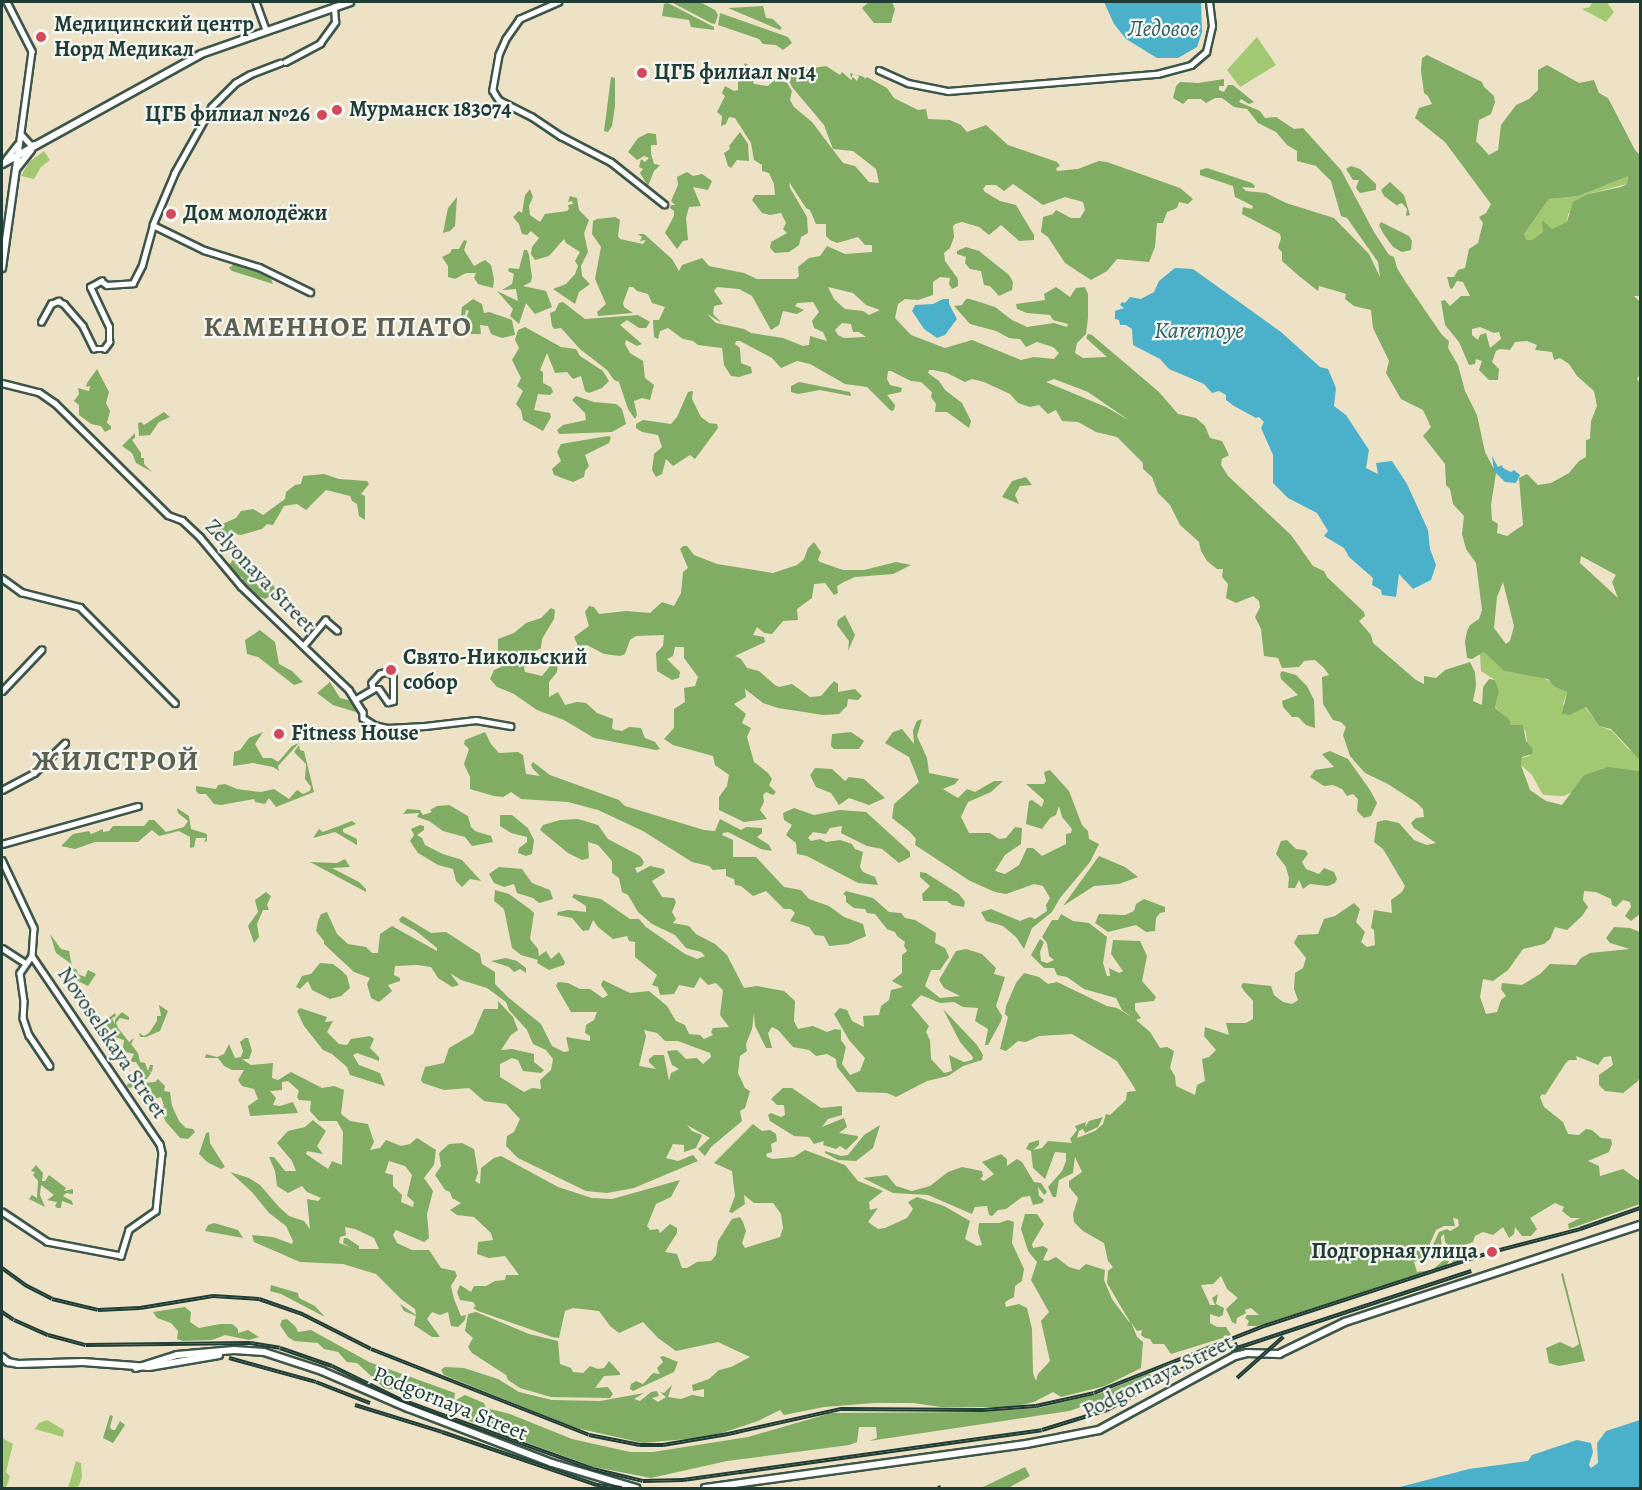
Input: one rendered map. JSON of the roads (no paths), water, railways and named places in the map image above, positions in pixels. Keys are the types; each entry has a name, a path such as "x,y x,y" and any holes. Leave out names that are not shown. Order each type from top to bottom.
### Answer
{"main road":[{"path":"2,164 175,67 266,29 350,2"},
{"path":"14,174 24,155 41,142"},
{"path":"2,268 18,154"},
{"name":"Podgornaya Street","path":"705,1488 992,1449 1099,1430 1235,1356 1247,1353 1261,1356 1279,1354 1345,1322 1641,1225"},
{"name":"Podgornaya Street","path":"2,1357 8,1362 18,1364 83,1362 136,1368 251,1351 264,1352 322,1371 408,1408 552,1463 636,1488"}],"street":[{"path":"7,2 32,51 18,154"},
{"path":"256,2 266,29"},
{"path":"559,2 520,19 506,39 499,55 493,90 495,94 499,100 611,162 664,204"},
{"path":"879,70 908,83 948,91 1157,74 1191,65 1206,52 1212,26 1209,2"},
{"path":"41,322 51,304 58,301 64,304 82,326 94,349 104,349 109,342 108,322 90,287 101,281 107,285 133,283 142,265 153,225 175,173 212,106 236,83 250,75 283,63 320,43 335,22 334,7"},
{"path":"21,134 31,145 41,142"},
{"path":"2,164 15,151 21,134"},
{"path":"153,225 204,249 259,267 310,292"},
{"name":"Zelyonaya Street","path":"2,383 39,392 55,403 168,515 182,520 200,537 241,586 304,645 356,699 363,718 374,725 387,728 476,720 510,726"},
{"path":"2,578 21,592 80,607 175,703"},
{"path":"304,645 325,620 337,630"},
{"path":"2,691 41,650"},
{"path":"356,699 373,689 379,689 388,702 393,701 393,676 387,672 380,674 372,683 373,689"},
{"path":"2,790 34,773 65,743"},
{"path":"2,844 138,806"},
{"name":"Novoselskaya Street","path":"2,860 34,928 32,956 160,1144 156,1211 129,1230 121,1256 92,1248 47,1242 2,1212"},
{"path":"2,948 25,963"},
{"path":"32,956 20,973 24,1001 23,1018 29,1035 50,1066"}],"water":[{"name":"Ледовое","path":"1104,2 1201,2 1202,32 1197,47 1178,58 1157,58 1126,39 1114,24"},
{"name":"Karernoye","path":"1175,268 1193,269 1281,332 1320,367 1328,369 1336,388 1334,406 1346,415 1369,450 1366,468 1378,474 1376,463 1392,461 1407,484 1428,530 1430,549 1436,565 1431,580 1413,589 1399,574 1396,597 1382,595 1381,590 1372,585 1373,578 1349,557 1344,548 1324,536 1328,531 1317,513 1288,498 1273,483 1273,455 1261,428 1264,422 1259,417 1256,418 1234,406 1226,400 1226,395 1219,391 1212,393 1204,384 1169,369 1160,359 1133,345 1132,329 1126,325 1120,325 1119,320 1115,319 1115,311 1124,308 1120,305 1130,297 1141,299 1154,292 1159,281"},
{"path":"949,299 949,304 957,319 945,335 937,338 924,329 912,311 915,305 933,304"},
{"path":"1492,456 1498,467 1502,465 1503,468 1511,472 1514,470 1520,475 1516,483 1505,482 1494,471"},
{"path":"1640,1420 1640,1488 1396,1488 1469,1469 1528,1461 1532,1455 1577,1440 1591,1443 1593,1452 1589,1465 1591,1468 1598,1463 1597,1443 1606,1431"}],"railway":[{"path":"2,1268 25,1285 52,1299 98,1310 140,1308 213,1296 259,1299 302,1314 371,1349 589,1435 640,1445 663,1445 728,1434 841,1409 983,1410 1036,1406 1094,1393 1264,1326 1492,1252 1580,1229 1640,1208"},
{"path":"1231,1350 1471,1271"},
{"path":"2,1312 48,1335 86,1345 250,1343 280,1348 332,1366 399,1399 445,1416 593,1469 643,1481 683,1480 1042,1430 1107,1410 1195,1362 1237,1344"},
{"path":"1237,1378 1283,1337"},
{"path":"229,1358 316,1382 370,1403"},
{"path":"355,1405 597,1485 622,1488"}],"place":[{"name":"Медицинский центр Норд Медикал","path":"41,37"},
{"name":"ЦГБ филиал №14","path":"642,73"},
{"name":"Мурманск 183074","path":"337,110"},
{"name":"ЦГБ филиал №26","path":"322,115"},
{"name":"Дом молодёжи","path":"171,214"},
{"name":"Свято-Никольский собор","path":"391,670"},
{"name":"Fitness House","path":"279,734"},
{"name":"Подгорная улица","path":"1492,1252"}],"district":[{"name":"КАМЕННОЕ ПЛАТО","path":"338,327"},
{"name":"ЖИЛСТРОЙ","path":"116,761"}]}
